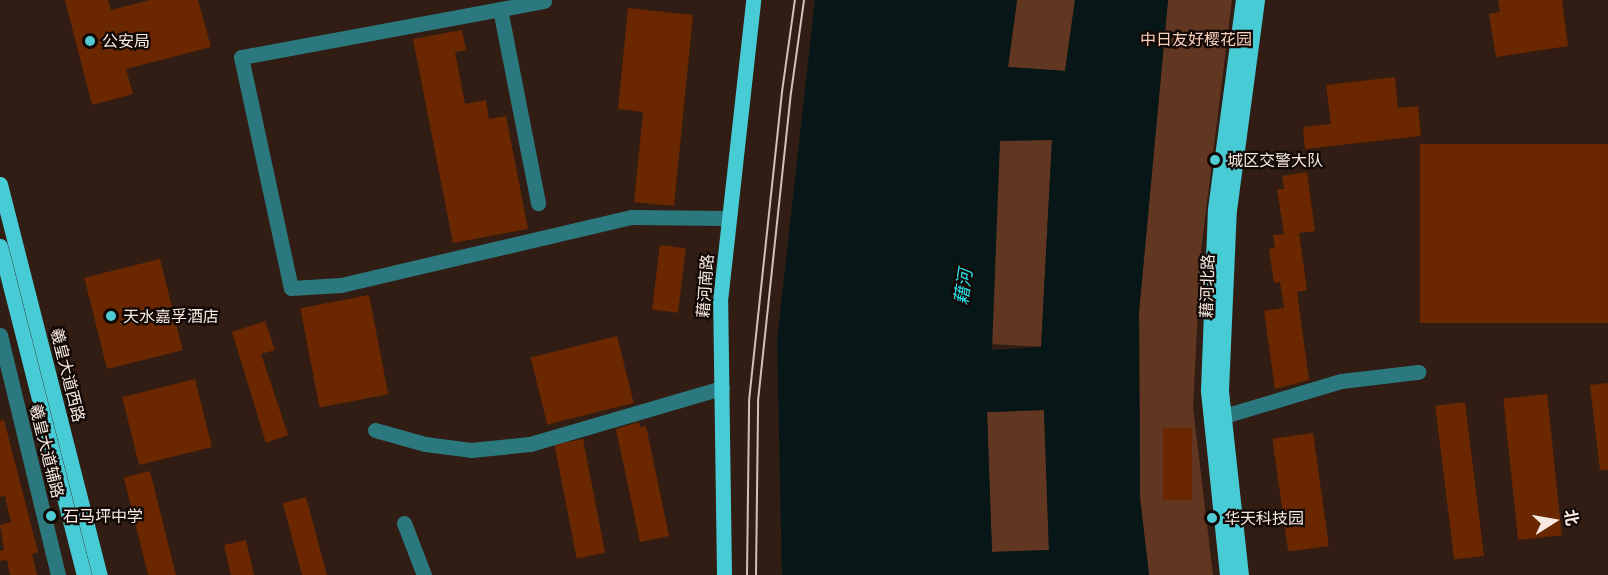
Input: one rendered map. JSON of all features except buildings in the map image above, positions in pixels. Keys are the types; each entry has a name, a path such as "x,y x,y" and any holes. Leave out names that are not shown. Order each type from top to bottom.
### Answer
{"main road":[{"name":"藉河南路","path":"724,575 720,301 753,0"},
{"name":"藉河北路","path":"1227,575 1208,390 1215,209 1243,0"},
{"name":"藉河北路","path":"1240,575 1221,390 1228,210 1257,0"},
{"name":"羲皇大道西路","path":"0,184 100,575"},
{"name":"羲皇大道西路","path":"0,246 84,575"}],"street":[{"path":"544,1 241,57 291,288 341,285 631,217 729,218"},
{"path":"500,9 538,203"},
{"name":"羲皇大道辅路","path":"0,335 58,575"},
{"path":"1224,416 1341,381 1418,372"},
{"path":"375,430 424,444 471,450 530,444 722,388"},
{"path":"404,523 424,575"}],"green space":[{"path":"1017,0 1075,0 1065,71 1008,67"},
{"name":"中日友好樱花园","path":"1168,0 1232,0 1201,251 1193,407 1213,575 1149,575 1140,498 1139,312"},
{"path":"1000,137 1052,140 1041,347 989,344"},
{"path":"1044,410 1049,550 992,552 987,412"}],"water":[{"name":"藉河","path":"815,0 1017,0 1008,67 1065,71 1075,0 1168,0 1139,312 1140,498 1149,575 782,575 777,341","holes":["1052,140 1041,347 992,350 1000,141","1044,410 1049,550 992,552 987,412"]}],"tram line":[{"path":"747,575 749,401 782,92 795,0"},
{"path":"756,575 758,401 791,93 804,0"}],"place":[{"name":"公安局","path":"90,41"},
{"name":"城区交警大队","path":"1215,160"},
{"name":"天水嘉孚酒店","path":"111,316"},
{"name":"石马坪中学","path":"51,516"},
{"name":"华天科技园","path":"1212,518"}]}
